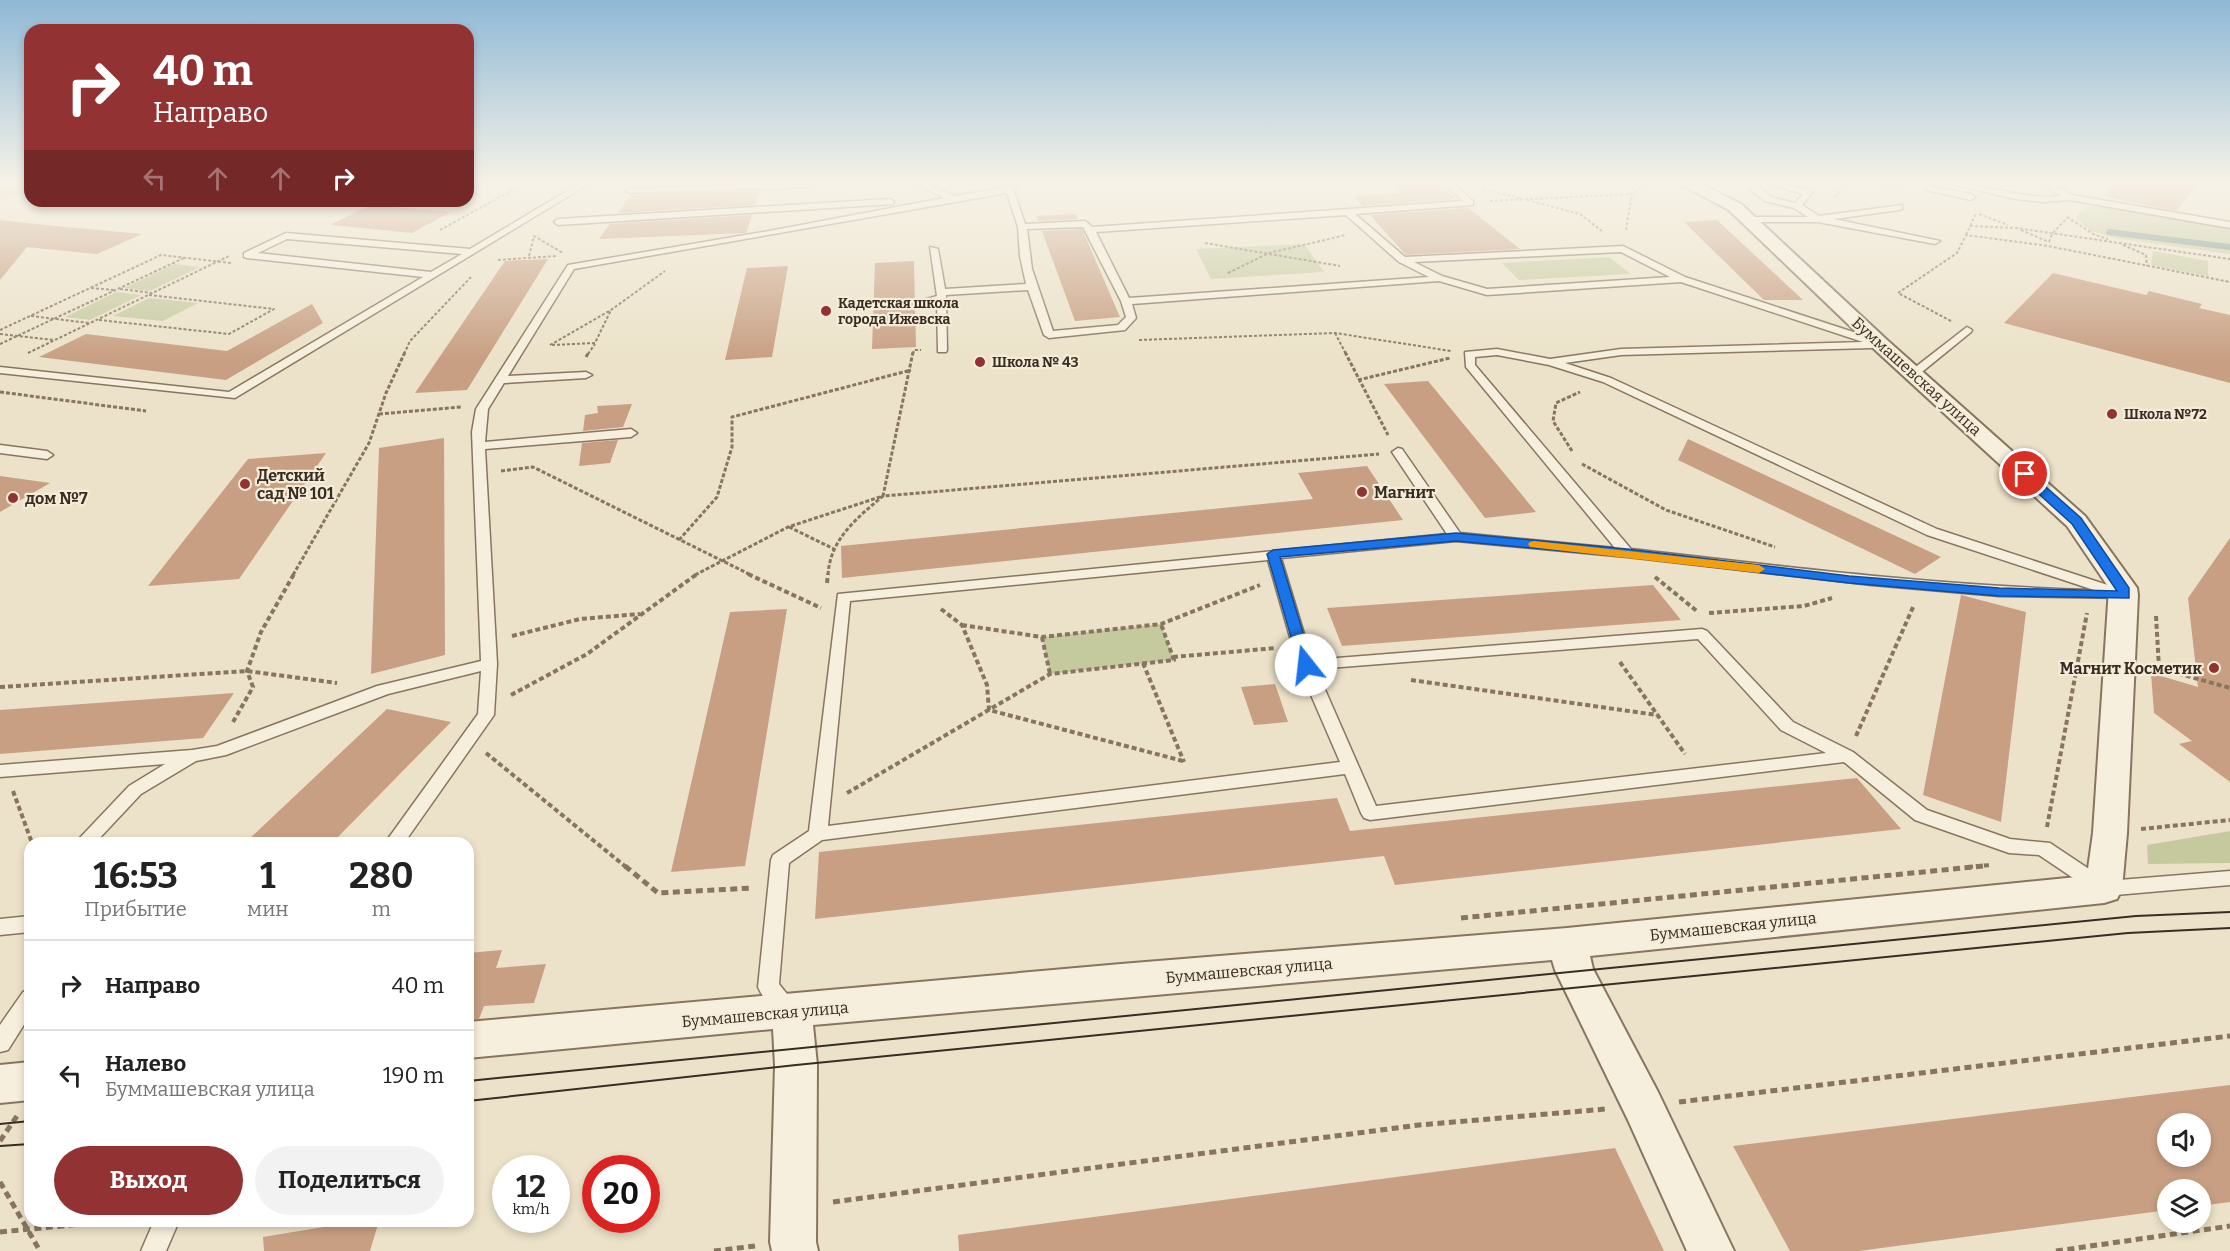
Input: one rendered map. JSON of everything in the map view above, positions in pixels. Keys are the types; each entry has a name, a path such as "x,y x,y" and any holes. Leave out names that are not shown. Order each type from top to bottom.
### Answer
{"street":[{"name":"Буммашевская улица","path":"1774,243 1880,344 2076,521 2123,591"},
{"path":"2104,889 2110,833 2123,591"},
{"name":"Буммашевская улица","path":"474,1039 1132,979 1567,943 2104,889"},
{"path":"1567,943 1574,970 1643,1106 1711,1251"},
{"path":"792,1011 796,1065 794,1246"}],"lane":[{"path":"271,243 247,255 434,275"},
{"path":"372,243 473,252"},
{"path":"0,370 231,396 487,243"},
{"path":"398,837 486,715 489,664 478,432 485,404 571,267 661,246 711,243"},
{"path":"1023,243 1031,287 1049,336 1120,328 1131,318 1126,301 1097,243"},
{"path":"1383,243 1402,260 1439,278 1487,292 1682,279"},
{"path":"933,249 941,295 942,350"},
{"path":"1402,260 1623,249 1682,279 1880,344"},
{"path":"1126,301 1439,278"},
{"path":"928,300 941,295 1031,287"},
{"path":"1913,374 1967,330"},
{"path":"1551,362 1621,352 1880,344"},
{"path":"1627,553 1470,365 1469,354 1497,352 1551,362 1607,380 1932,532 2123,591"},
{"path":"500,380 586,375"},
{"path":"479,446 631,433"},
{"path":"0,449 47,455"},
{"path":"1398,452 1456,537"},
{"path":"818,834 843,597 1456,537 1627,553 1923,586 1999,592 2123,591"},
{"path":"1273,554 1306,665 1370,813 1847,756"},
{"path":"1306,665 1702,634 1787,726 1847,756 1921,815 2009,846 2043,848 2104,889 2230,878"},
{"path":"2,771 192,756 220,751 383,690 489,664"},
{"path":"90,837 135,790 192,756"},
{"path":"792,1011 768,987 780,860 818,834 1350,767"},
{"path":"0,927 24,925"},
{"path":"0,1042 24,1007"},
{"path":"153,1251 164,1227"}],"path":[{"path":"530,256 533,243"},
{"path":"504,254 494,260 530,256 568,256 547,243"},
{"path":"550,345 611,310 682,259 717,243"},
{"path":"1209,243 1342,266"},
{"path":"1188,295 1269,253 1310,243"},
{"path":"1616,243 1623,249 1624,243"},
{"path":"1962,243 1957,253 1898,292 1967,330"},
{"path":"2043,243 2230,282"},
{"path":"2119,243 2146,255 2147,266"},
{"path":"2121,243 2230,259"},
{"path":"25,354 237,252"},
{"path":"0,332 161,255 240,264"},
{"path":"0,344 185,258"},
{"path":"192,756 224,737 253,687 247,671 261,632 369,443 410,341 477,270"},
{"path":"91,288 152,293"},
{"path":"97,319 229,333 274,309 148,295"},
{"path":"521,346 595,343 611,310"},
{"path":"31,316 90,323"},
{"path":"1120,328 1140,340 1335,333 1469,354"},
{"path":"0,332 54,340"},
{"path":"486,708 587,654 704,569 788,527 883,495 1398,452 1335,333"},
{"path":"843,597 826,583 827,562 844,530 883,495 914,350 942,350"},
{"path":"1358,380 1469,354"},
{"path":"679,540 717,497 732,447 732,417 911,370"},
{"path":"1574,454 1553,421 1556,403 1607,380"},
{"path":"0,393 146,411"},
{"path":"379,414 485,404"},
{"path":"1579,462 1665,510 1777,548"},
{"path":"480,474 533,467 720,561 841,617"},
{"path":"788,527 834,549"},
{"path":"1627,553 1699,614 1804,606 1852,592 1872,581"},
{"path":"914,590 962,625 1042,637 1161,624 1280,578"},
{"path":"1847,756 1923,586"},
{"path":"2123,591 2155,603 2159,668 2230,688"},
{"path":"488,642 580,619 642,614"},
{"path":"820,809 1050,674 1174,660 1161,624"},
{"path":"962,625 987,685 989,710"},
{"path":"1042,637 1050,674"},
{"path":"1606,641 1699,774"},
{"path":"1173,657 1301,646"},
{"path":"1143,663 1194,786"},
{"path":"0,687 247,671 383,690"},
{"path":"1400,678 1657,715"},
{"path":"989,710 1184,761"},
{"path":"469,739 658,893 777,887"},
{"path":"2,771 30,837"},
{"path":"794,1246 835,1200 1419,1125 1643,1106 2230,1036"},
{"path":"0,1141 17,1092"},
{"path":"0,1182 24,1224"},
{"path":"2056,1251 2230,1226"},
{"path":"0,1232 48,1227"},
{"path":"27,1229 40,1251"}],"green space":[{"path":"2153,243 2230,243 2230,254"},
{"path":"1304,244 1324,272 1211,279 1196,249"},
{"path":"2153,251 2208,261 2208,276 2151,265"},
{"path":"1609,257 1631,274 1519,280 1502,263"},
{"path":"175,264 200,267 150,291 124,288"},
{"path":"116,292 141,295 90,320 65,317"},
{"path":"149,298 198,303 163,321 113,316"},
{"path":"1161,624 1174,660 1050,674 1042,637"},
{"path":"2230,831 2230,863 2148,864 2147,845"}],"building":[{"path":"0,243 121,243 97,254 27,247 0,280"},
{"path":"1047,243 1088,243 1120,317 1075,321"},
{"path":"1396,243 1513,243 1520,249 1406,255"},
{"path":"1706,243 1742,243 1803,300 1764,300"},
{"path":"548,259 467,390 415,393 505,261"},
{"path":"914,261 916,347 872,349 875,263"},
{"path":"788,266 772,357 725,360 747,268"},
{"path":"2053,273 2146,295 2149,291 2202,304 2199,308 2230,315 2230,383 2004,323"},
{"path":"312,304 323,323 226,380 39,357 86,334 227,351"},
{"path":"1428,381 1536,512 1485,518 1384,384"},
{"path":"632,404 623,427 583,431 585,415 598,413 597,406"},
{"path":"444,438 445,655 371,674 379,448"},
{"path":"1688,439 1941,557 1915,574 1678,460"},
{"path":"618,440 610,463 579,466 582,443"},
{"path":"326,453 239,579 148,586 248,459"},
{"path":"1367,466 1403,520 842,578 841,546 1313,499 1298,473"},
{"name":"дом №7","path":"0,476 50,483 0,512"},
{"path":"2230,538 2230,782 2179,744 2192,741 2154,713 2151,673 2198,687 2188,598"},
{"path":"1653,585 1681,620 1342,646 1327,608"},
{"path":"1961,595 2026,612 2001,822 1923,795"},
{"path":"787,609 745,866 671,872 730,612"},
{"path":"1275,684 1288,722 1254,725 1241,687"},
{"path":"234,693 203,738 0,754 0,710"},
{"path":"387,709 451,722 338,837 251,837"},
{"path":"1857,778 1901,829 1395,885 1384,856 815,919 819,852 1337,798 1350,831"},
{"path":"502,950 496,968 546,964 534,1003 484,1006 479,1019 474,1019 474,952"},
{"path":"2230,1085 2230,1202 2211,1205 2211,1179 2157,1179 2157,1211 1859,1251 1790,1251 1733,1146"},
{"path":"1615,1148 1664,1251 959,1251 958,1235"},
{"path":"324,1227 377,1227 370,1251 264,1251 263,1237"}],"waterway":[{"path":"2201,243 2230,247"}],"tram line":[{"path":"474,1080 2136,916 2230,912"},
{"path":"474,1100 796,1065 2128,933 2230,928"},
{"path":"0,1124 24,1122"},
{"path":"0,1146 24,1144"}],"slow traffic":[{"path":"1534,544 1759,569"}],"place":[{"name":"Кадетская школа города Ижевска","path":"826,311"},
{"name":"Школа № 43","path":"980,362"},
{"name":"Школа №72","path":"2112,414"},
{"name":"Детский сад № 101","path":"245,484"},
{"name":"Магнит","path":"1362,492"},
{"name":"дом №7","path":"13,498"},
{"name":"Магнит Косметик","path":"2214,668"}],"route":[{"path":"1306,665 1273,554 1456,537 1627,553 1849,579 1999,592 2124,595 2123,588 2076,521 2025,474"}]}
